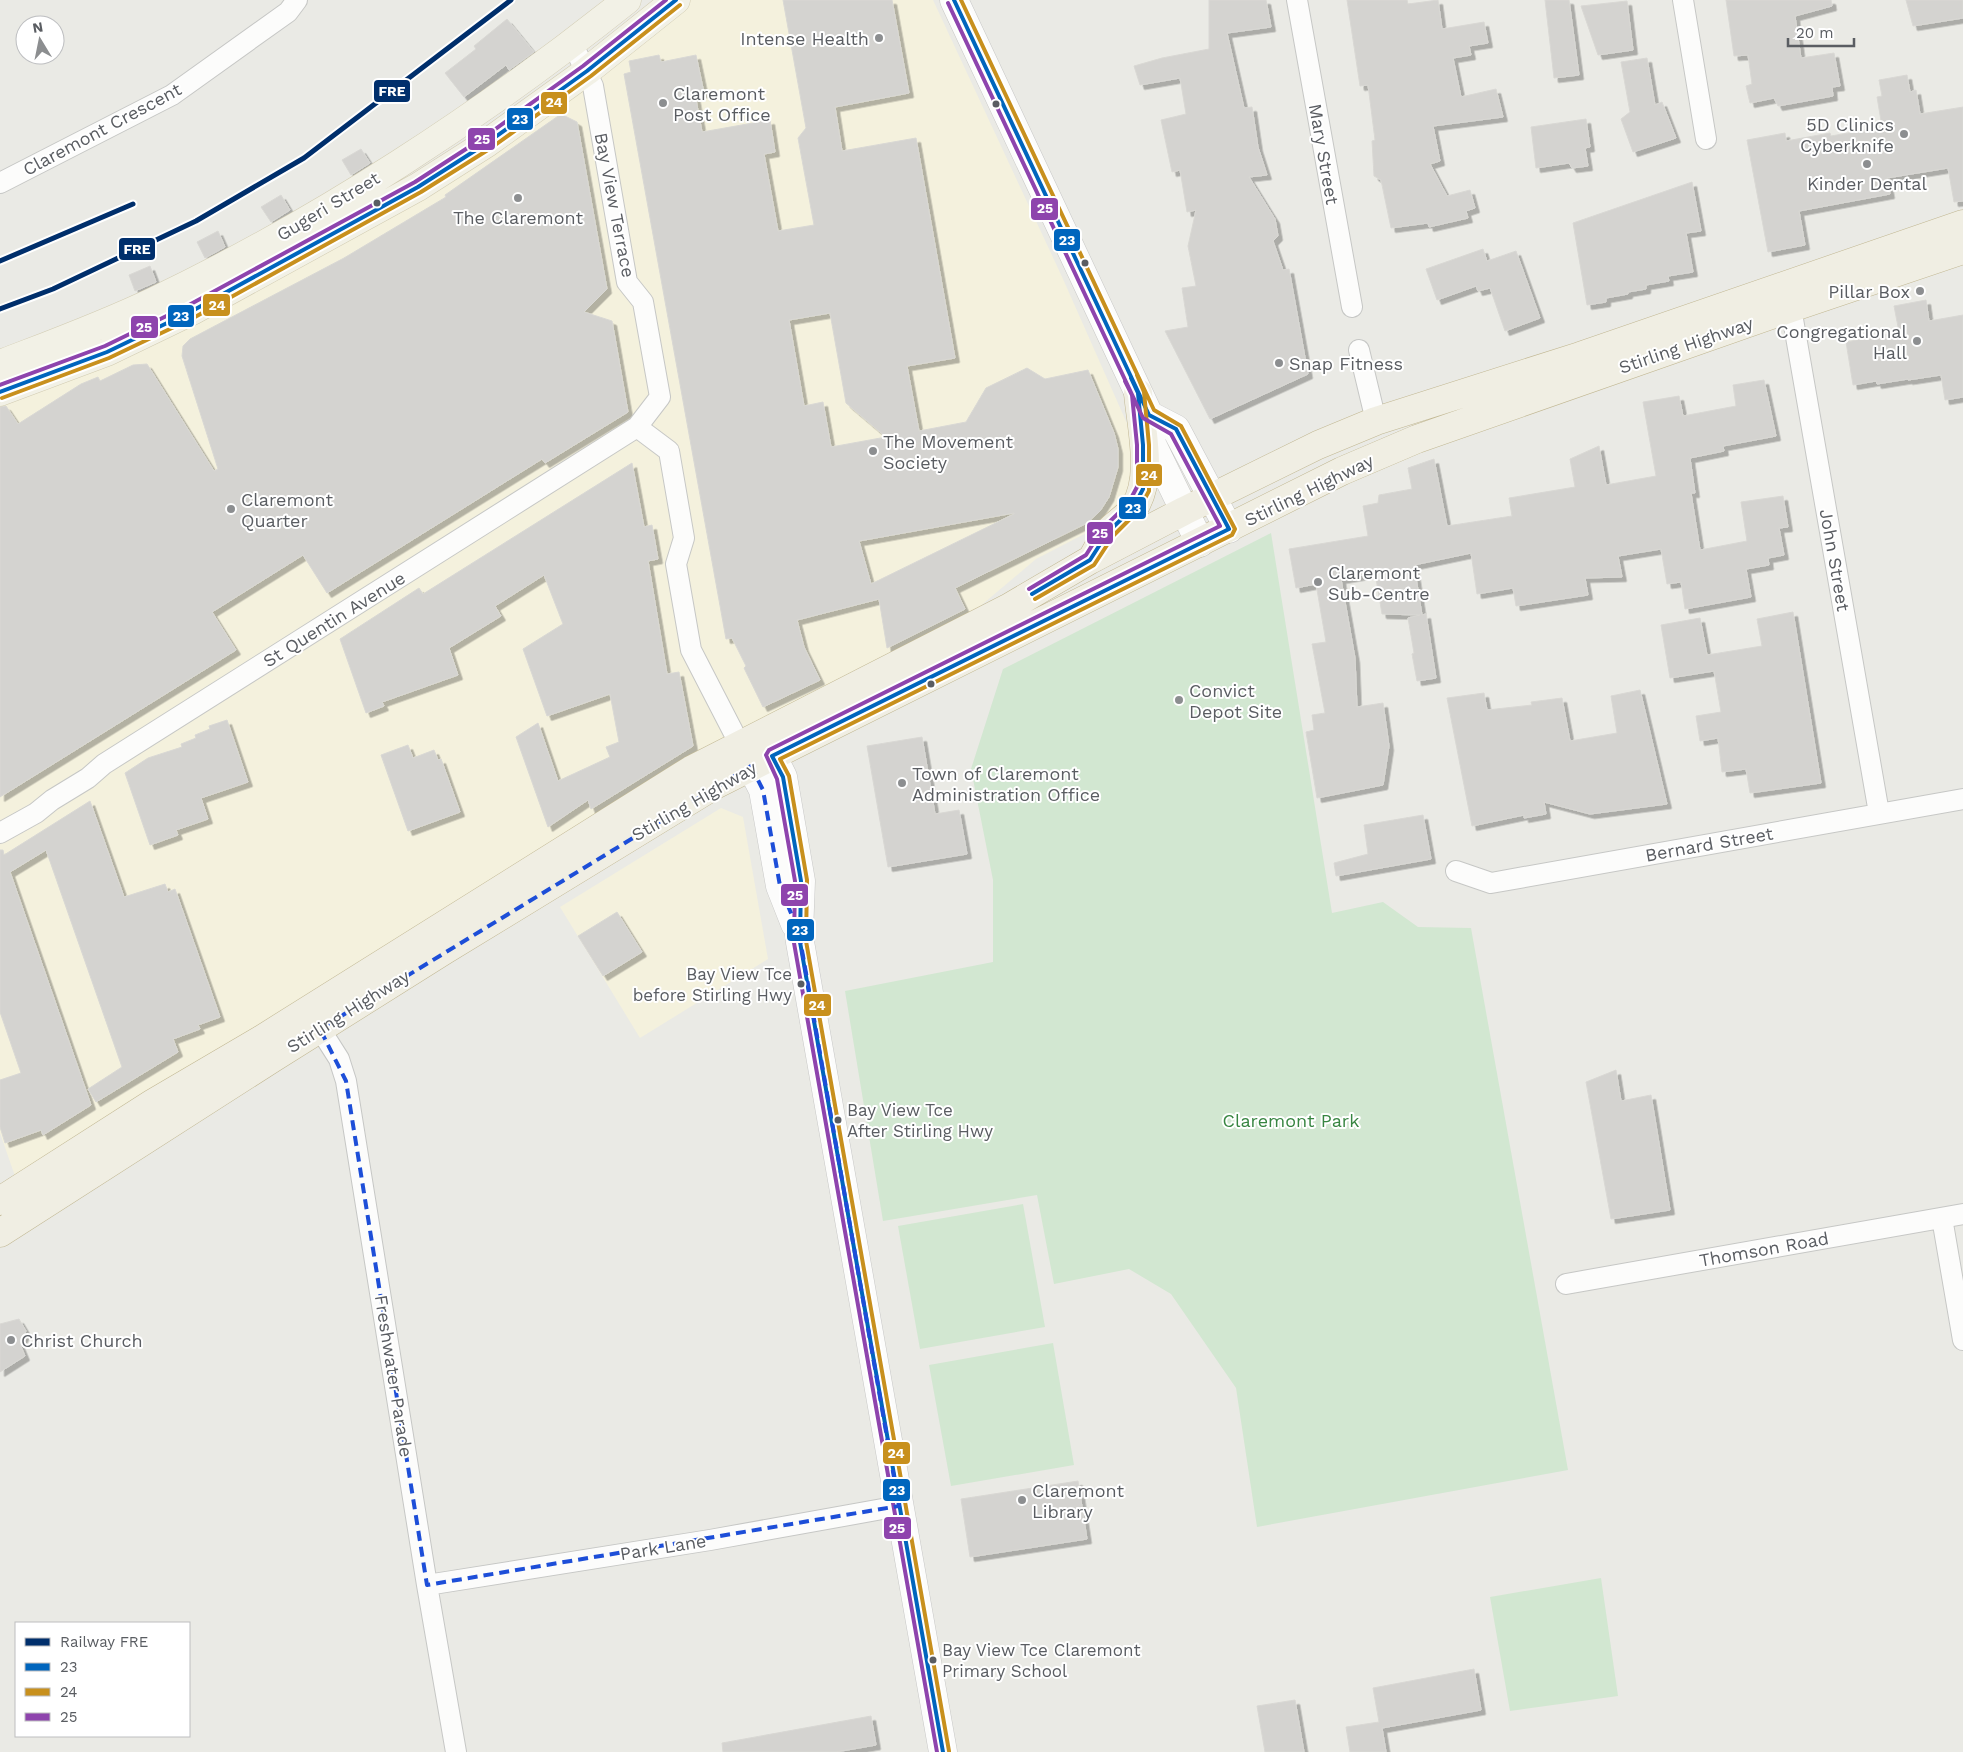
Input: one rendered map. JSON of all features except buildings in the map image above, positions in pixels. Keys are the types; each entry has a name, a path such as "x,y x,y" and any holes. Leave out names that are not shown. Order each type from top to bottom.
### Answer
{"highway":[{"name":"Stirling Highway","path":"756,750 1090,560 1318,445 1376,421 1580,356 1963,224"},
{"name":"Stirling Highway","path":"0,1233 314,1019 691,770 756,750 1200,543 1342,471 1417,439 1963,250"},
{"path":"1090,560 1108,532 1133,508 1143,489 1143,404"},
{"name":"Stirling Highway","path":"0,1201 153,1103 314,1019"}],"main road":[{"name":"Gugeri Street","path":"0,364 90,329 154,301 266,243 371,182 528,76 627,0"},
{"name":"Gugeri Street","path":"0,392 108,352 192,311 418,187 487,143 587,71 676,0"},
{"path":"954,0 1143,404 1152,442 1200,543"},
{"path":"1143,404 1176,429 1229,529"},
{"path":"756,750 780,886 799,933 943,1752"}],"street":[{"name":"Claremont Crescent","path":"0,183 172,95 288,12 297,0"},
{"name":"Mary Street","path":"1297,0 1352,307"},
{"path":"1683,0 1706,139"},
{"name":"Bay View Terrace","path":"572,43 593,86 627,282 642,302 660,397"},
{"name":"John Street","path":"1791,308 1879,813"},
{"path":"1359,350 1376,421"},
{"name":"St Quentin Avenue","path":"0,833 36,813 52,800 88,778 104,764 637,427 660,397"},
{"path":"637,427 669,451 684,538 676,564 691,650 756,750"},
{"name":"Bernard Street","path":"1456,871 1491,883 1963,799"},
{"name":"Freshwater Parade","path":"314,1019 339,1059 346,1081 427,1586 456,1752"},
{"name":"Thomson Road","path":"1566,1284 1963,1214"},
{"path":"1942,1218 1963,1340"},
{"name":"Park Lane","path":"427,1586 710,1540 899,1506"}],"highlighted area":[{"path":"751,766 763,790 780,886 799,933 899,1506 427,1585 346,1081 320,1029"}],"shaded area":[{"path":"688,0 933,0 1063,279 1129,428 1136,456 1131,499 1100,526 1036,559 972,613 16,1179 0,1133 0,404 174,330"},
{"path":"721,808 743,817 768,959 640,1038 560,907"}],"green space":[{"name":"Claremont Park","path":"1271,533 1332,913 1383,902 1418,927 1471,928 1568,1470 1257,1527 1236,1388 1171,1294 1129,1269 1054,1284 1037,1195 883,1221 845,991 993,962 993,880 971,769 1003,669"},
{"path":"1023,1204 1045,1327 920,1349 898,1226"},
{"path":"1053,1343 1074,1465 951,1486 929,1365"},
{"path":"1601,1578 1618,1696 1510,1711 1490,1597"}],"rail line":[{"name":"FRE","path":"0,309 53,289 196,221 304,158 511,0"},
{"name":"FRE","path":"0,261 133,204"}],"transit line":[{"name":"25","path":"0,385 105,346 189,305 415,182 483,138 583,66 666,0"},
{"name":"23","path":"0,392 107,352 192,311 418,187 487,143 587,71 676,0"},
{"name":"23","path":"943,1752 800,942 801,881 783,777 772,756 1229,529 1176,429 1149,415 954,0"},
{"name":"24","path":"949,1751 806,941 807,880 789,776 780,759 1232,535 1235,529 1181,426 1154,410 961,0"},
{"name":"25","path":"937,1752 794,943 795,881 777,779 766,755 769,750 1220,526 1171,434 1143,418 948,3"},
{"name":"24","path":"2,398 109,358 195,317 421,192 491,148 591,76 680,5"},
{"name":"24","path":"1035,599 1094,565 1113,536 1138,511 1149,491 1149,445 1144,392 1137,375"},
{"name":"23","path":"1032,594 1090,560 1108,532 1133,508 1143,489 1143,445 1138,393 1131,378"},
{"name":"25","path":"1029,589 1086,555 1103,528 1128,504 1137,487 1137,445 1132,395 1125,381"}],"place":[{"name":"Intense Health","path":"879,38"},
{"name":"Claremont Post Office","path":"663,103"},
{"name":"5D Clinics Cyberknife","path":"1904,134"},
{"name":"Kinder Dental","path":"1867,164"},
{"name":"The Claremont","path":"518,198"},
{"name":"Pillar Box","path":"1920,291"},
{"name":"Congregational Hall","path":"1917,341"},
{"name":"Snap Fitness","path":"1279,363"},
{"name":"The Movement Society","path":"873,451"},
{"name":"Claremont Quarter","path":"231,509"},
{"name":"Claremont Sub-Centre","path":"1318,582"},
{"name":"Convict Depot Site","path":"1179,700"},
{"name":"Town of Claremont Administration Office","path":"902,783"},
{"name":"Bay View Tce before Stirling Hwy","path":"801,984"},
{"name":"Bay View Tce After Stirling Hwy","path":"838,1120"},
{"name":"Christ Church","path":"11,1340"},
{"name":"Claremont Library","path":"1022,1500"},
{"name":"Bay View Tce Claremont Primary School","path":"933,1660"}]}
